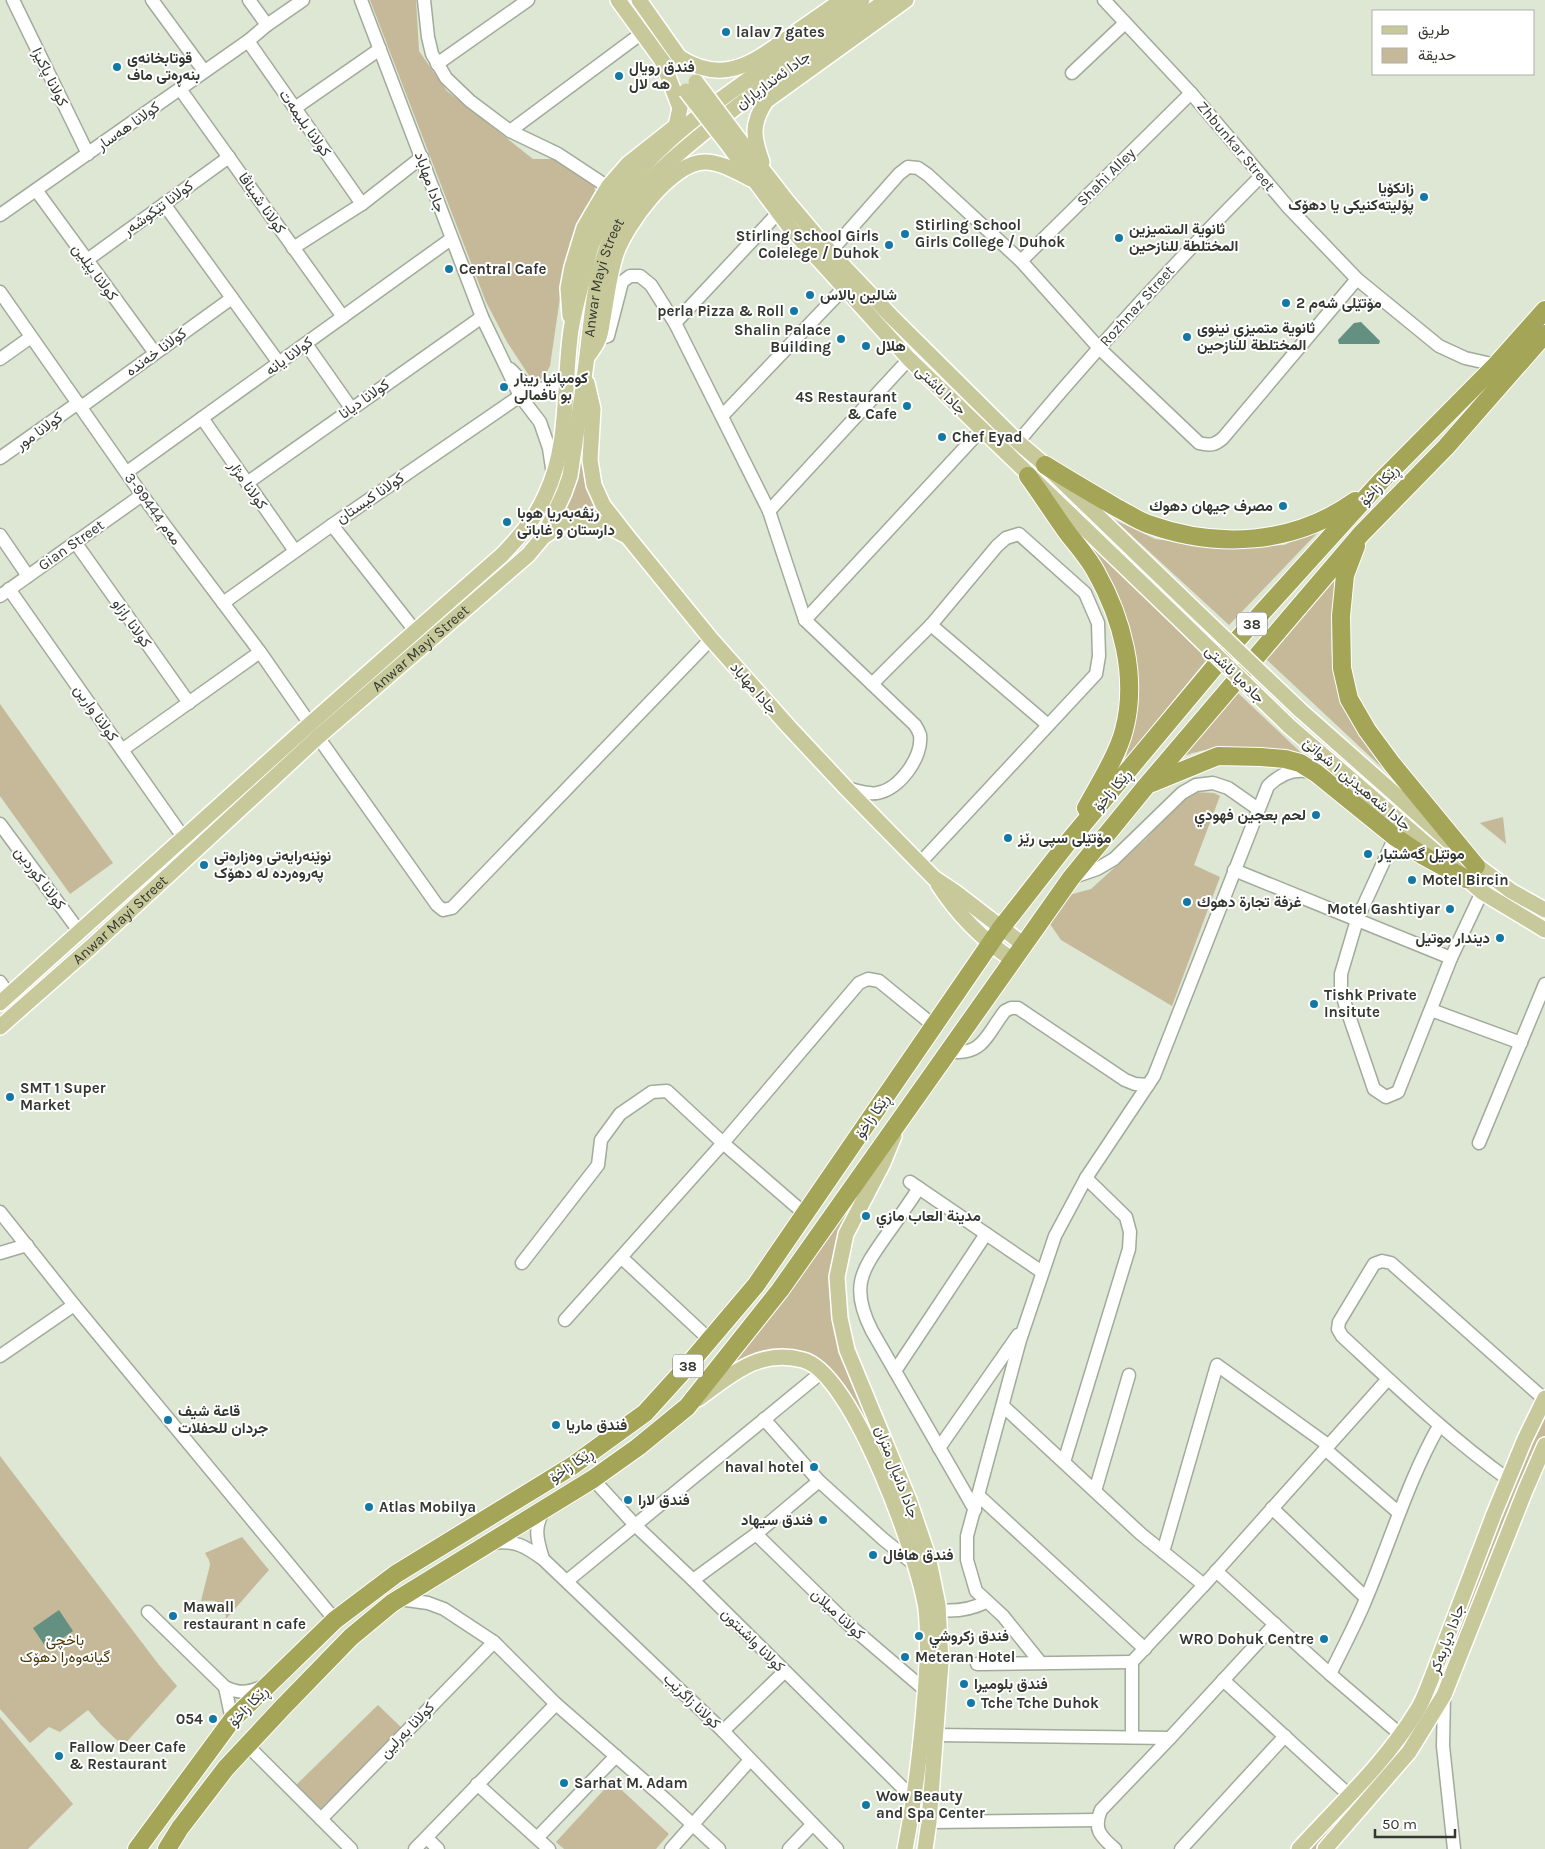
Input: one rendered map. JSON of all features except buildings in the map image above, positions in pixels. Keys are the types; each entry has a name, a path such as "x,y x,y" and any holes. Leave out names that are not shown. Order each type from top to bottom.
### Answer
{"highway":[{"name":"ڕێکا زاخۆ","path":"137,1849 232,1720 335,1620 396,1574 572,1466 645,1413 756,1285 1001,928 1068,841 1237,640 1381,481 1496,365 1545,310"},
{"name":"ڕێکا زاخۆ","path":"167,1849 180,1828 226,1768 351,1637 399,1599 593,1479 638,1447 687,1407 780,1290 1071,878 1147,785 1361,534 1446,447 1545,334"},
{"path":"1045,465 1146,524 1198,536 1240,541 1291,533 1314,524 1343,509 1381,481"},
{"path":"1028,476 1081,549 1103,585 1117,616 1129,671 1128,707 1124,731 1068,841"},
{"path":"1361,534 1345,575 1340,616 1342,668 1349,700 1367,730 1471,872"},
{"path":"1147,785 1218,756 1285,759 1300,763 1316,773 1395,837 1422,855 1471,872"}],"main road":[{"path":"572,330 568,288 572,267 584,228 608,187 628,164 676,126 680,108 663,63 618,0"},
{"path":"639,0 679,57 691,86"},
{"path":"679,57 703,69 715,71 733,70 760,58 842,0"},
{"name":"جادا ئەندازیاران","path":"652,156 720,99 862,0"},
{"name":"جادا ئەندازیاران","path":"664,166 753,93 887,0"},
{"path":"586,364 599,339 610,277 624,235 660,188 685,168 703,162 713,162 760,177 754,127 758,114 766,102 906,0"},
{"path":"663,63 691,86"},
{"name":"جادا ئاشتی","path":"691,86 760,177 892,317 1018,442 1045,465 1193,608"},
{"name":"Anwar Mayi Street","path":"3,998 502,555 528,526 553,477 562,442 572,330 592,244 616,198 652,156"},
{"name":"Anwar Mayi Street","path":"0,1027 92,946 318,737 521,561 544,536 570,476 586,364 588,333 596,284 607,246 617,225 637,195 664,166"},
{"name":"جادا ئاشتی","path":"760,177 778,213 909,359 1028,476 1181,621"},
{"name":"جادا مهاباد","path":"586,364 593,409 590,460 594,485 603,504 711,639 846,788 934,878 1024,945"},
{"path":"544,536 565,522 581,519 592,520 628,537"},
{"name":"جادەیا ئاشتی","path":"1193,608 1300,710"},
{"name":"جادەیا ئاشتی","path":"1181,621 1289,726"},
{"name":"جادا شەهیدێن ١ شواتێ","path":"1300,710 1471,872 1482,892 1545,930"},
{"name":"جادا شەهیدێن ١ شواتێ","path":"1289,726 1471,872 1545,910"},
{"path":"934,878 948,900 991,944 1013,960"},
{"name":"جادا دانيال متران","path":"904,1113 883,1163 846,1234 837,1277 840,1318 847,1350 909,1500 922,1563 926,1609 927,1660 915,1800 905,1849"},
{"name":"جادا دانيال متران","path":"687,1407 742,1366 774,1357 804,1360 822,1372 842,1397 870,1447 922,1563 938,1610 941,1662 929,1822 925,1849"},
{"name":"جادا دیاربه‌كر","path":"1299,1849 1349,1795 1401,1734 1417,1710 1432,1677 1525,1439 1545,1399"},
{"name":"جادا دیاربه‌كر","path":"1326,1849 1409,1752 1444,1695 1545,1445"}],"street":[{"name":"کولانا پاکیزا","path":"13,0 88,154"},
{"path":"152,0 204,71"},
{"path":"249,0 267,25"},
{"name":"کولانا هه‌سار","path":"0,215 248,42 267,25 303,0"},
{"name":"جادا مهاباد","path":"361,0 482,317 520,396 540,422 549,448 553,477"},
{"path":"424,0 432,54 446,78 470,102 510,131 558,154 608,187"},
{"path":"437,64 528,0"},
{"name":"Zhbunkar Street","path":"1104,0 1192,93 1312,234 1357,278 1439,346 1465,358 1496,365"},
{"path":"1072,73 1125,23"},
{"path":"510,131 642,33"},
{"name":"کولانا بلیمه‌ت","path":"248,42 362,204"},
{"path":"295,108 380,50"},
{"name":"کولانا شیناڤا","path":"180,89 343,317"},
{"name":"Shahi Alley","path":"1021,261 1192,93"},
{"name":"کولانا تێکوشه‌ر","path":"87,260 229,157"},
{"path":"293,248 362,204 422,157"},
{"path":"830,252 899,174 908,167 918,168 928,175 1021,261 1099,348 1199,443 1208,445 1216,444 1223,438 1357,278"},
{"name":"Rozhnaz Street","path":"1018,442 1099,348 1188,250 1261,176"},
{"name":"کولانا پێلین","path":"36,190 155,353"},
{"path":"164,204 279,363"},
{"path":"675,323 778,213"},
{"name":"کولانا یانه","path":"126,472 452,240"},
{"path":"599,339 608,336 622,282 630,276 640,276 651,285 675,323 769,511 805,620 915,724 920,734 919,748 911,766 901,779 887,791 875,794 846,788"},
{"path":"722,416 844,288"},
{"name":"مەم 99444-3","path":"0,292 142,495 260,652 310,724"},
{"name":"کولانا خه‌نده‌","path":"80,405 232,298"},
{"name":"کولانا دیانا","path":"247,483 482,317"},
{"path":"0,359 32,337"},
{"path":"306,344 351,408"},
{"path":"769,511 909,359"},
{"path":"503,361 528,386 538,389 556,384 564,378 568,370"},
{"name":"کولانا کیستان","path":"223,603 332,525 520,396"},
{"name":"کولانا مور","path":"0,458 80,405"},
{"name":"کولانا مژار","path":"202,418 295,552"},
{"path":"805,620 982,429"},
{"name":"Gian Street","path":"5,592 142,495"},
{"path":"332,525 416,632"},
{"path":"872,684 931,625 997,546 1006,538 1019,534 1085,593 1098,623 1100,656 1096,674 920,862"},
{"path":"0,535 28,576"},
{"name":"کولانا رازاو","path":"75,542 189,703"},
{"name":"کولانا وارین","path":"5,592 122,750 183,837"},
{"path":"931,625 1048,725"},
{"path":"318,737 437,905 443,910 452,908 711,639"},
{"path":"122,750 260,652"},
{"path":"1040,1662 1003,1616 976,1591 972,1584 966,1560 968,1536 1024,1327 1058,1230 1086,1178 1148,1085 1159,1064 1268,786 1285,773 1295,771 1316,773"},
{"path":"1071,878 1097,869 1114,859 1182,793 1196,785 1204,783 1221,785 1258,809"},
{"name":"کولانا کوردین","path":"0,824 79,931"},
{"path":"1395,837 1357,920 1341,974 1341,989 1374,1089 1386,1097 1398,1092 1452,958 1482,892"},
{"path":"1234,870 1452,958"},
{"path":"566,1320 723,1143 856,986 863,981 874,979 879,981 933,1025"},
{"path":"0,982 3,998"},
{"path":"1479,1143 1545,984"},
{"path":"948,1051 961,1054 972,1051 981,1044 1005,1011 1011,1008 1018,1008 1125,1080 1135,1084 1148,1085"},
{"path":"1431,1010 1521,1043"},
{"path":"522,1263 598,1165 601,1140 620,1114 652,1092 667,1091 723,1143 805,1214"},
{"path":"1064,1462 1130,1249 1130,1232 1126,1217 1086,1178"},
{"path":"975,1510 867,1321 860,1302 860,1283 871,1257 915,1185 1042,1272"},
{"path":"0,1212 74,1305 335,1620"},
{"path":"895,1371 986,1234"},
{"path":"0,1253 27,1245"},
{"path":"622,1258 710,1340"},
{"path":"1509,1480 1474,1455 1388,1379 1342,1336 1338,1329 1339,1322 1374,1264 1382,1261 1391,1263 1545,1399"},
{"path":"0,1356 74,1305"},
{"path":"939,1448 1024,1327"},
{"path":"1163,1552 1217,1365 1327,1447 1399,1513"},
{"path":"567,1580 822,1372"},
{"path":"1095,1491 1128,1375"},
{"path":"1132,1737 1132,1662 1216,1572 1388,1379"},
{"path":"1003,1406 1141,1534 1204,1585"},
{"path":"764,1419 819,1481 883,1539 922,1563"},
{"path":"1330,1674 1366,1598 1399,1513 1431,1440 1440,1426"},
{"name":"كولانا واشنتون","path":"593,1479 635,1525 915,1800"},
{"path":"693,1580 756,1534 819,1481"},
{"path":"979,1496 1144,1649"},
{"path":"543,1559 538,1543 537,1531 539,1518 546,1508"},
{"path":"1272,1508 1366,1598"},
{"name":"كولانا ميلان","path":"756,1534 849,1625 925,1690"},
{"name":"كولانا زاگرێب","path":"489,1543 504,1541 519,1544 543,1559 567,1580 723,1730 837,1849"},
{"path":"1216,1572 1330,1674 1401,1734"},
{"path":"399,1599 428,1603 444,1609 494,1642 556,1704 718,1849"},
{"path":"938,1610 958,1611 986,1602"},
{"path":"148,1612 225,1688 236,1692 253,1692 272,1681"},
{"path":"1115,1849 1102,1838 1098,1829 1097,1820 1102,1810 1275,1624"},
{"name":"كولانا بەرلین","path":"321,1819 494,1642"},
{"path":"977,1664 1132,1662"},
{"path":"723,1730 784,1672"},
{"path":"1223,1680 1349,1795"},
{"path":"225,1688 232,1720"},
{"path":"1444,1695 1443,1746 1452,1848"},
{"path":"415,1849 556,1704"},
{"path":"936,1736 1170,1738"},
{"path":"1181,1849 1285,1736"},
{"path":"247,1745 350,1849"},
{"path":"537,1838 616,1756"},
{"path":"671,1849 750,1760"},
{"path":"477,1784 549,1849"},
{"path":"929,1822 1097,1820"},
{"path":"789,1849 813,1824"},
{"path":"426,1838 438,1849"}],"green space":[{"path":"370,0 416,0 419,51 447,91 533,159 562,159 594,182 595,191 570,242 550,366 541,379 535,381 530,377 507,342 486,302"},
{"path":"588,407 585,465 599,518 558,521 574,480"},
{"path":"1115,520 1155,539 1229,549 1284,545 1322,528 1229,625"},
{"path":"1082,535 1207,659 1125,760 1132,733 1133,645 1125,613 1107,576"},
{"path":"1339,569 1331,646 1336,685 1342,703 1351,720 1394,779 1266,659"},
{"path":"1237,692 1314,765 1262,751 1230,747 1196,752 1178,758"},
{"path":"0,704 113,863 70,894 0,796"},
{"path":"1194,792 1214,793 1220,796 1194,865 1220,877 1172,1006 1061,940 1050,924 1069,895 1091,889 1145,840 1179,803"},
{"path":"1503,817 1506,844 1480,823"},
{"path":"864,1183 833,1267 831,1295 834,1325 847,1369 912,1527 910,1530 847,1392 795,1353 725,1373"},
{"path":"1545,1398 1545,1445 1444,1695 1325,1849 1299,1849 1401,1735"},
{"name":"باخچێ گیانه‌وه‌را دهۆک","path":"0,1456 177,1686 123,1746 88,1710 60,1732 49,1727 30,1743 0,1709"},
{"path":"242,1537 269,1570 226,1619 224,1608 219,1602 201,1601 210,1565 205,1553"},
{"path":"378,1705 406,1732 321,1819 292,1789"},
{"path":"0,1717 73,1804 28,1849 0,1849"},
{"path":"612,1781 669,1834 656,1849 564,1849 556,1842"}],"water":[{"path":"1361,322 1380,341 1379,344 1339,344 1338,340 1354,323"},
{"path":"59,1610 73,1631 47,1649 33,1628"}],"place":[{"name":"lalav 7 gates","path":"726,32"},
{"name":"قوتابخانەی بنەڕەتی ماف","path":"117,67"},
{"name":"فندق رويال هه لال","path":"619,76"},
{"name":"زانکۆیا پۆلیتەکنیکی یا دهۆک","path":"1424,197"},
{"name":"Stirling School Girls College / Duhok","path":"905,234"},
{"name":"ثانوية المتميزين المختلطة للنازحين","path":"1119,238"},
{"name":"Stirling School Girls Colelege / Duhok","path":"889,245"},
{"name":"Central Cafe","path":"449,269"},
{"name":"شالين بالاس","path":"810,295"},
{"name":"مۆتێلی شەم 2","path":"1286,303"},
{"name":"perla Pizza & Roll","path":"794,311"},
{"name":"ثانوية متميزي نينوى المختلطة للنازحين","path":"1187,337"},
{"name":"Shalin Palace Building","path":"841,339"},
{"name":"هلال","path":"866,346"},
{"name":"كومپانيا ريبار بو نافمالى","path":"504,387"},
{"name":"4S Restaurant & Cafe","path":"907,406"},
{"name":"Chef Eyad","path":"942,437"},
{"name":"مصرف جيهان دهوك","path":"1283,506"},
{"name":"رێڤەبەريا ھوبا دارستان و غاباتى","path":"507,522"},
{"name":"لحم بعجين فهودي","path":"1316,815"},
{"name":"مۆتێلی سپی رێز","path":"1008,838"},
{"name":"موتێل گەشتیار","path":"1368,854"},
{"name":"نوێنەرایەتی وەزارەتی پەروەردە لە دهۆک","path":"204,865"},
{"name":"Motel Bircin","path":"1412,880"},
{"name":"غرفة تجارة دهوك","path":"1187,902"},
{"name":"Motel Gashtiyar","path":"1450,909"},
{"name":"ديندار موتيل","path":"1500,938"},
{"name":"Tishk Private Insitute","path":"1314,1004"},
{"name":"SMT 1 Super Market","path":"10,1097"},
{"name":"مدينة العاب مازي","path":"866,1216"},
{"name":"قاعة شيف جردان للحفلات","path":"168,1420"},
{"name":"فندق ماريا","path":"556,1425"},
{"name":"haval hotel","path":"814,1467"},
{"name":"فندق لارا","path":"628,1500"},
{"name":"Atlas Mobilya","path":"369,1507"},
{"name":"فندق سيهاد","path":"823,1520"},
{"name":"فندق هافال","path":"873,1555"},
{"name":"Mawall restaurant n cafe","path":"173,1616"},
{"name":"فندق زكروشي","path":"919,1636"},
{"name":"WRO Dohuk Centre","path":"1324,1639"},
{"name":"Meteran Hotel","path":"905,1657"},
{"name":"فندق بلوميرا","path":"964,1684"},
{"name":"Tche Tche Duhok","path":"971,1703"},
{"name":"054","path":"213,1719"},
{"name":"Fallow Deer Cafe & Restaurant","path":"59,1756"},
{"name":"Sarhat M. Adam","path":"564,1783"},
{"name":"Wow Beauty and Spa Center","path":"866,1805"}]}
